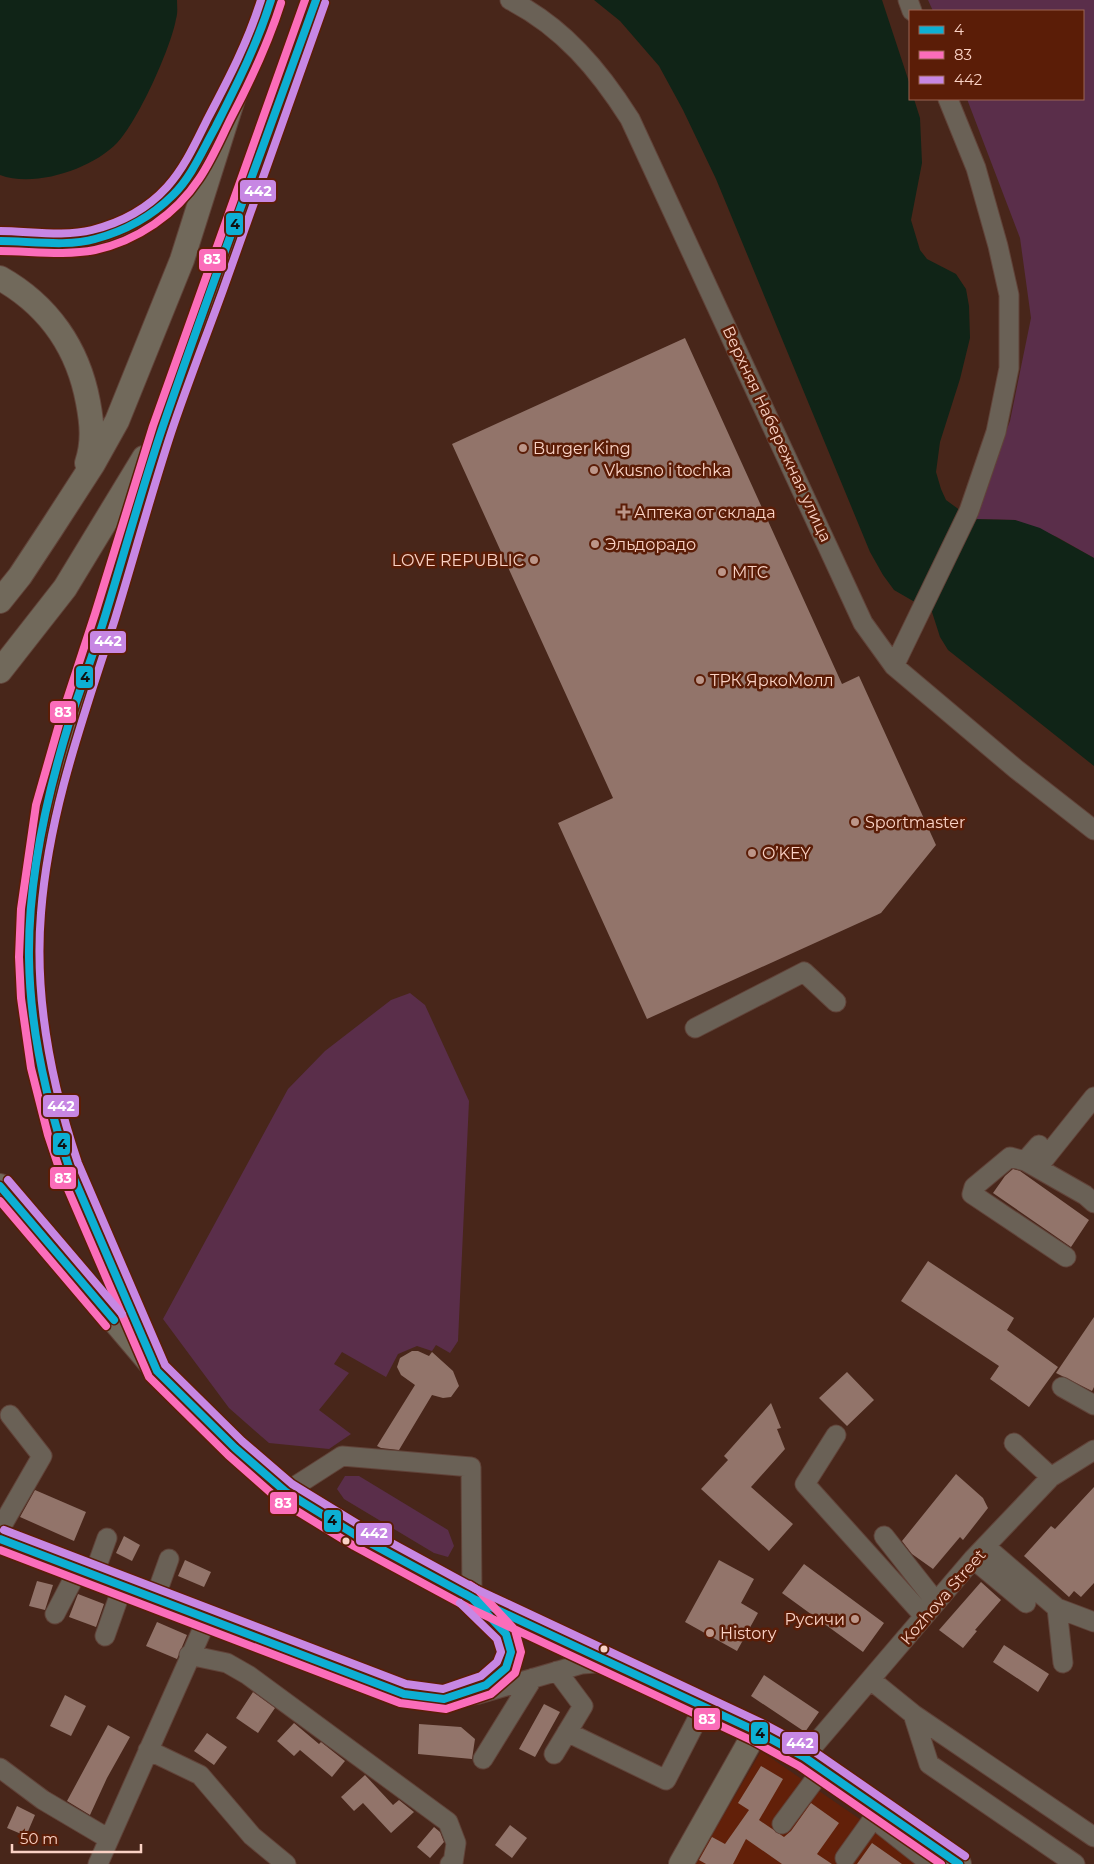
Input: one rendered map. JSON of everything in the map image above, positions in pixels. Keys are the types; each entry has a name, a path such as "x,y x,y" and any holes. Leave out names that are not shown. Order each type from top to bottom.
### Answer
{"main road":[{"path":"0,242 77,242 93,240 126,229 146,218 173,196 191,173 238,83 260,36 270,3"},
{"path":"157,1371 69,1167 47,1097 36,1037 29,957 31,910 48,799 69,724 105,617 162,429 312,10"},
{"path":"0,601 20,576 93,464 117,421 182,260 238,83"},
{"path":"0,278 26,294 47,314 67,341 79,366 92,420 92,442 82,479"},
{"path":"0,671 65,588 162,429"},
{"path":"0,1186 157,1371 203,1418 286,1492 358,1537 472,1598 756,1731 813,1764 959,1864"},
{"path":"444,1699 491,1682 503,1672 511,1659 511,1648 504,1630 472,1598"},
{"path":"681,1864 756,1731"}],"street":[{"name":"Верхняя Набережная улица","path":"510,0 554,29 586,58 606,82 630,120 863,623 894,666 1016,769 1094,830"},
{"path":"894,666 908,641 968,511 996,432 1009,368 1009,295 998,246 976,168 948,100"},
{"path":"695,1028 804,972 836,1002"},
{"path":"1031,1164 1094,1097"},
{"path":"1031,1164 1038,1146"},
{"path":"1066,1256 972,1194 974,1188 1010,1157 1031,1164 1085,1195 1094,1203"},
{"path":"1062,1387 1094,1405"},
{"path":"0,1529 42,1456 10,1415"},
{"path":"836,1435 805,1484 930,1609"},
{"path":"1014,1443 1051,1477"},
{"path":"286,1492 342,1456 471,1467 472,1598"},
{"name":"Kozhova Street","path":"782,1824 813,1764 871,1680 930,1609 979,1553 1051,1477 1091,1456"},
{"path":"884,1536 930,1609"},
{"path":"55,1614 107,1538"},
{"path":"0,1539 207,1619 263,1638 404,1694 444,1699 479,1694 582,1664 611,1662"},
{"path":"979,1553 1026,1603"},
{"path":"979,1553 1057,1608 1094,1622"},
{"path":"155,1598 169,1559"},
{"path":"105,1636 123,1585"},
{"path":"1057,1608 1063,1663"},
{"path":"98,1864 207,1619"},
{"path":"190,1655 227,1663 248,1675 448,1822 456,1843 453,1863 450,1864"},
{"path":"554,1754 583,1706 557,1671"},
{"path":"483,1759 532,1678"},
{"path":"871,1680 913,1714 1094,1836"},
{"path":"567,1732 666,1780 704,1706"},
{"path":"913,1714 929,1764 1075,1864"},
{"path":"148,1750 200,1775 252,1836 286,1864"},
{"path":"0,1768 43,1800 109,1839"},
{"path":"862,1797 882,1826 931,1864"},
{"path":"845,1858 876,1816"}],"shaded area":[{"path":"0,0 177,0 177,14 173,32 143,103 117,143 93,161 62,174 46,177 30,179 0,175"},
{"path":"594,0 882,0 909,82 909,100 914,100 920,118 922,163 911,220 920,250 927,259 956,274 966,289 969,306 970,338 960,379 940,442 936,472 946,500 972,519 1015,520 1040,528 1094,558 1094,766 948,650 940,637 932,612 894,590 883,575 870,552 716,179 683,110 659,66 620,21"},
{"path":"928,0 1094,0 1094,558 1057,537 1015,520 972,519 1010,421 1031,318 1020,238 967,100 1084,100 1084,10 933,10"},
{"path":"410,993 425,1005 469,1101 458,1341 450,1353 436,1345 432,1351 417,1346 398,1354 386,1377 342,1352 334,1364 349,1373 319,1410 351,1434 329,1449 269,1443 229,1408 163,1319 288,1089 325,1051 391,1000"},
{"path":"345,1476 359,1476 448,1530 454,1546 448,1557 434,1553 344,1499 337,1489"},
{"path":"761,1751 925,1864 695,1864"}],"building":[{"name":"ТРК ЯркоМолл","path":"685,338 842,684 859,676 936,845 881,913 647,1019 558,823 613,798 452,444"},
{"path":"1013,1169 1020,1171 1089,1220 1071,1247 993,1193 1005,1176"},
{"path":"928,1261 1014,1318 1007,1330 1058,1367 1029,1407 990,1379 999,1366 901,1301"},
{"path":"1094,1317 1094,1387 1092,1391 1056,1373"},
{"path":"412,1351 418,1351 429,1356 432,1352 453,1371 459,1386 451,1397 443,1398 432,1395 399,1450 381,1448 377,1446 415,1385 401,1375 397,1367 400,1358"},
{"path":"847,1372 874,1400 847,1426 819,1398"},
{"path":"771,1403 781,1428 777,1429 785,1449 751,1487 793,1524 769,1551 701,1489 728,1460 724,1456"},
{"path":"956,1474 983,1498 988,1508 963,1540 960,1537 933,1569 912,1554 902,1541"},
{"path":"1094,1487 1094,1583 1081,1597 1074,1591 1069,1597 1024,1556 1051,1526 1055,1529"},
{"path":"35,1490 86,1512 74,1541 20,1517"},
{"path":"124,1536 140,1545 132,1561 116,1553"},
{"path":"185,1560 211,1572 204,1587 178,1576"},
{"path":"719,1560 754,1579 741,1603 758,1613 737,1651 685,1622"},
{"path":"804,1564 884,1623 863,1652 782,1593"},
{"path":"37,1581 53,1585 45,1610 29,1606"},
{"path":"981,1582 1001,1600 975,1630 977,1631 963,1648 939,1630"},
{"path":"78,1594 104,1604 96,1627 69,1617"},
{"path":"157,1622 187,1635 177,1659 146,1646"},
{"path":"1004,1645 1049,1674 1038,1692 993,1662"},
{"path":"764,1675 819,1712 805,1732 751,1696"},
{"path":"253,1692 275,1708 258,1733 236,1718"},
{"path":"65,1695 86,1706 71,1736 50,1726"},
{"path":"544,1704 560,1712 535,1757 519,1749"},
{"path":"294,1723 319,1744 321,1742 345,1761 332,1777 300,1750 294,1756 277,1741"},
{"path":"419,1724 461,1727 475,1739 472,1759 418,1754"},
{"path":"108,1725 130,1737 107,1778 90,1815 67,1801"},
{"path":"207,1733 227,1747 214,1765 194,1751"},
{"path":"761,1766 783,1779 759,1820 784,1837 791,1831 811,1803 839,1823 817,1854 832,1864 782,1864 746,1839 733,1864 706,1864 699,1860 712,1837 725,1844 749,1810 738,1803"},
{"path":"365,1775 393,1805 399,1800 414,1812 391,1833 363,1803 354,1811 341,1797"},
{"path":"17,1806 35,1815 26,1836 7,1828"},
{"path":"510,1825 527,1838 512,1858 495,1845"},
{"path":"434,1827 440,1832 444,1842 430,1858 417,1847"},
{"path":"872,1843 902,1864 857,1864"}],"transit line":[{"name":"442","path":"0,231 70,233 92,230 123,219 159,195 185,163 237,60 261,0"},
{"name":"4","path":"0,241 73,243 95,239 117,232 137,222 165,203 186,180 215,128 253,49 271,0"},
{"name":"83","path":"305,0 153,426 60,721 36,805 21,909 19,957 21,998 31,1068 48,1135 60,1171 149,1377 228,1455 279,1500 354,1546 467,1607 751,1740 799,1766 941,1864"},
{"name":"4","path":"316,0 163,426 102,627 69,723 46,809 35,869 29,928 30,985 36,1038 46,1090 69,1167 157,1371 235,1448 286,1492 359,1537 472,1598 756,1731 804,1757 959,1864"},
{"name":"83","path":"0,251 84,252 111,246 140,233 179,204 190,192 212,157 259,62 281,3"},
{"name":"442","path":"325,3 171,433 69,764 52,837 41,913 40,977 47,1040 53,1071 68,1133 78,1163 165,1365 242,1441 292,1484 364,1528 476,1589 760,1722 809,1748 965,1856"},
{"name":"442","path":"8,1180 122,1314"},
{"name":"4","path":"0,1186 114,1320"},
{"name":"83","path":"0,1201 106,1326"},
{"name":"442","path":"4,1530 406,1684 443,1689 481,1676 497,1662 501,1652 497,1639 460,1603"},
{"name":"4","path":"0,1539 404,1694 444,1699 486,1685 506,1668 511,1652 506,1634 472,1598 465,1594"},
{"name":"83","path":"0,1550 400,1703 446,1709 491,1694 515,1673 521,1652 515,1630 479,1591 470,1585"}],"place":[{"name":"Burger King","path":"523,448"},
{"name":"Vkusno i tochka","path":"594,470"},
{"name":"Аптека от склада","path":"624,512"},
{"name":"Эльдорадо","path":"595,544"},
{"name":"LOVE REPUBLIC","path":"534,560"},
{"name":"МТС","path":"722,572"},
{"name":"ТРК ЯркоМолл","path":"700,680"},
{"name":"Sportmaster","path":"855,822"},
{"name":"O’KEY","path":"752,853"},
{"name":"Русичи","path":"855,1619"},
{"name":"History","path":"710,1633"}]}
